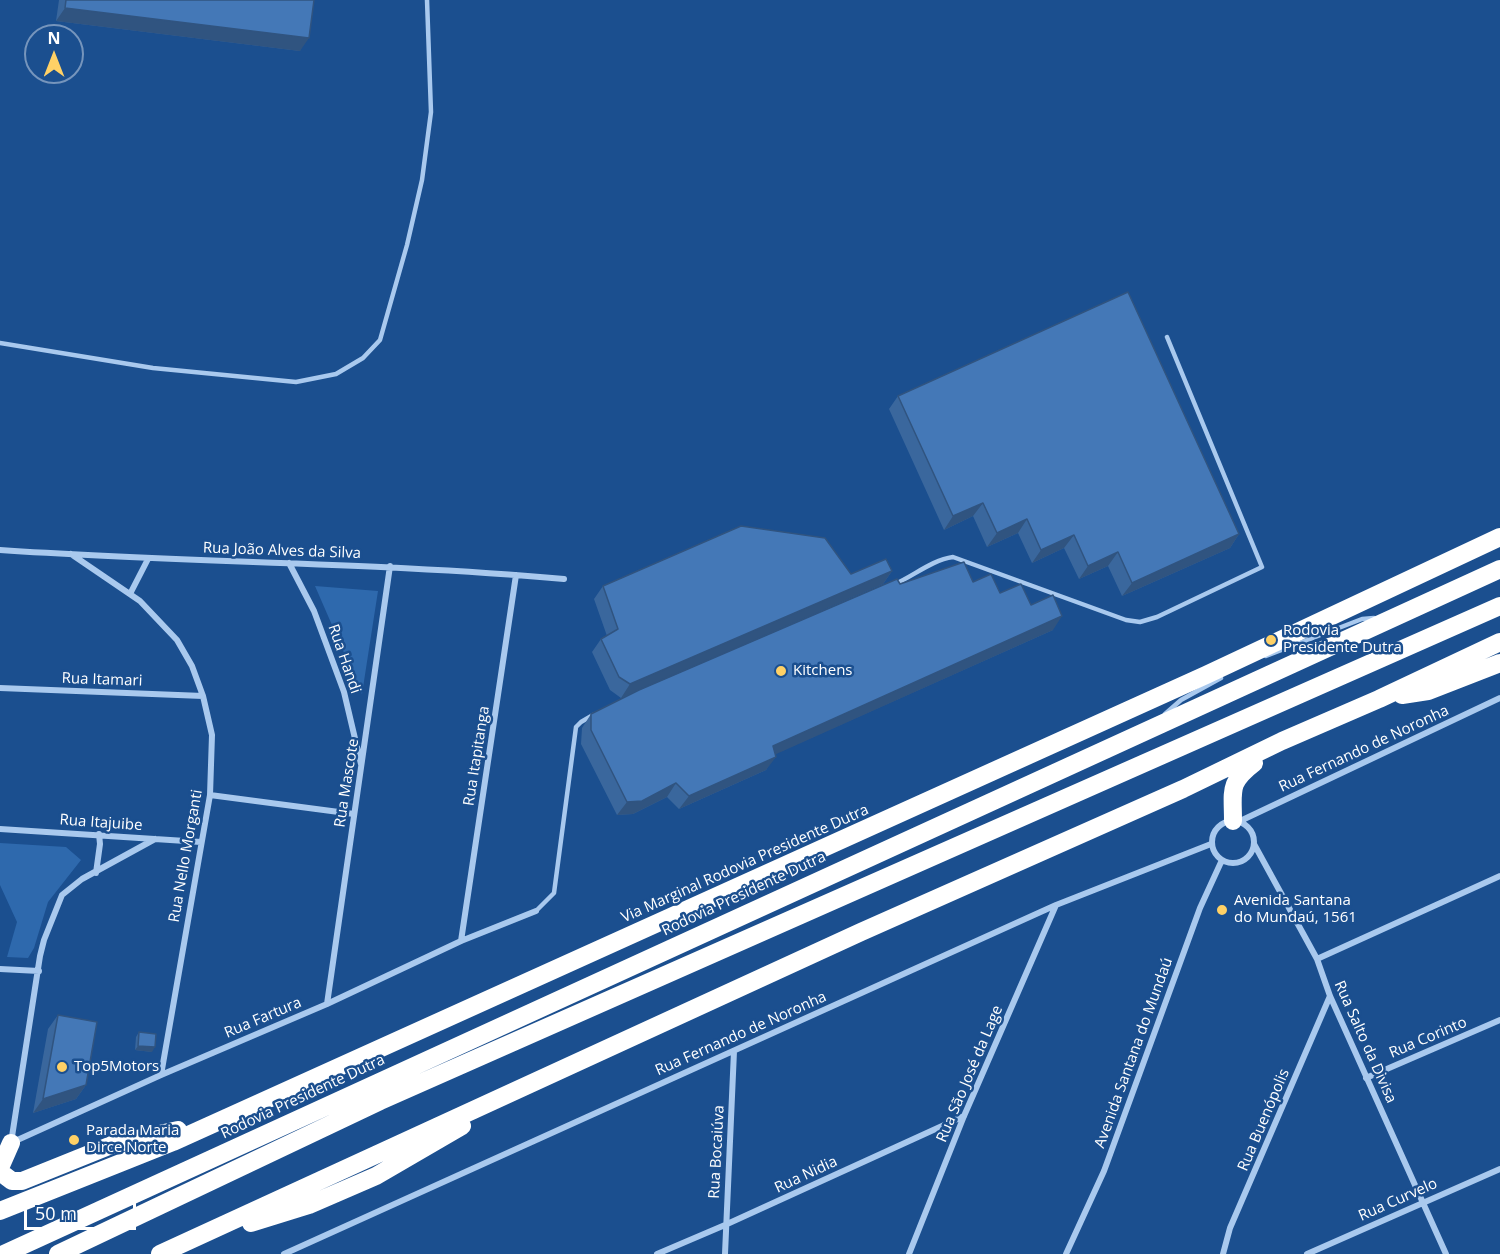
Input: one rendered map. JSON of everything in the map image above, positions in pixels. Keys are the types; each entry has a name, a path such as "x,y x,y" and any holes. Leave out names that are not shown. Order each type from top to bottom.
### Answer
{"highway":[{"name":"Via Marginal Rodovia Presidente Dutra","path":"1,1211 215,1123 1206,675 1500,537"},
{"name":"Rodovia Presidente Dutra","path":"4,1254 1500,569"},
{"path":"58,1254 391,1096 1500,606"},
{"path":"159,1254 183,1244 309,1205 376,1176 538,1080 861,932 1183,789 1282,741 1379,699 1500,642"},
{"path":"1379,699 1428,691 1500,663"},
{"path":"1236,822 1234,782 1239,774 1282,741"},
{"path":"6,1146 0,1170 12,1181 22,1180 114,1144 215,1123"}],"street":[{"name":"Rua João Alves da Silva","path":"0,550 148,559 390,566 564,579"},
{"name":"Rua Nello Morganti","path":"71,554 130,594 159,619 177,640 192,666 203,696 212,735 210,795 161,1075"},
{"path":"130,594 148,559"},
{"name":"Rua Handi","path":"289,563 315,611 344,692 362,768"},
{"name":"Rua Mascote","path":"327,1004 390,566"},
{"name":"Rua Itapitanga","path":"461,941 516,575"},
{"name":"Rua Itamari","path":"0,688 203,696"},
{"name":"Rua Fernando de Noronha","path":"1236,822 1500,698"},
{"path":"210,795 354,814"},
{"path":"1227,822 1236,822 1248,828 1254,844 1249,855 1239,862 1227,862 1215,853 1211,844 1212,838 1217,828 1227,822"},
{"name":"Rua Itajuibe","path":"0,829 201,842"},
{"path":"96,873 99,834"},
{"path":"6,1146 44,940 62,895 82,879 155,839"},
{"name":"Rua Fernando de Noronha","path":"285,1254 1056,905 1211,844"},
{"name":"Rua Salto da Divisa","path":"1254,844 1317,959 1330,996 1446,1254"},
{"name":"Avenida Santana do Mundaú","path":"1066,1254 1104,1171 1200,908 1222,860"},
{"path":"1317,959 1500,876"},
{"name":"Rua São José da Lage","path":"909,1254 964,1116 1056,905"},
{"name":"Rua Fartura","path":"6,1146 161,1075 327,1004 461,941 536,911"},
{"path":"0,969 39,971"},
{"name":"Rua Buenópolis","path":"1223,1254 1230,1228 1330,996"},
{"name":"Rua Corinto","path":"1366,1078 1500,1020"},
{"name":"Rua Bocaiúva","path":"725,1254 734,1051"},
{"name":"Rua Nidia","path":"657,1254 964,1116"},
{"name":"Rua Curvelo","path":"1307,1254 1500,1169"}],"lane":[{"path":"0,343 153,368 296,382 336,374 363,358 380,340 407,245 422,180 431,112 427,0"},
{"path":"884,589 916,575 939,559 953,557 1126,620 1140,622 1157,617 1262,567 1167,338"},
{"path":"1265,657 1362,619 1395,617"},
{"path":"1143,732 1181,700 1226,675"},
{"path":"536,911 554,893 576,727 597,714"}],"shaded area":[{"path":"315,586 378,591 362,694"},
{"path":"0,843 66,847 81,860 48,902 34,948 28,958 7,957 17,922 0,885"}],"building":[{"path":"66,0 314,0 309,38 65,8"},
{"path":"1128,292 1239,534 1132,583 1118,552 1088,566 1074,535 1041,550 1027,519 997,533 983,503 953,516 898,396"},
{"path":"741,526 825,538 851,574 886,559 892,571 630,684 619,677 601,639 618,629 603,586"},
{"path":"964,562 973,582 991,574 1000,593 1021,584 1031,605 1053,595 1062,616 773,746 776,757 689,796 676,783 642,801 627,802 591,730 591,714 639,690 897,579 900,584"},
{"name":"Top5Motors","path":"58,1015 97,1022 86,1085 43,1099"},
{"path":"139,1032 156,1034 155,1047 138,1046"}],"place":[{"name":"Rodovia Presidente Dutra","path":"1271,640"},
{"name":"Kitchens","path":"781,671"},
{"name":"Avenida Santana do Mundaú, 1561","path":"1222,910"},
{"name":"Top5Motors","path":"62,1067"},
{"name":"Parada Maria Dirce Norte","path":"74,1140"}]}
